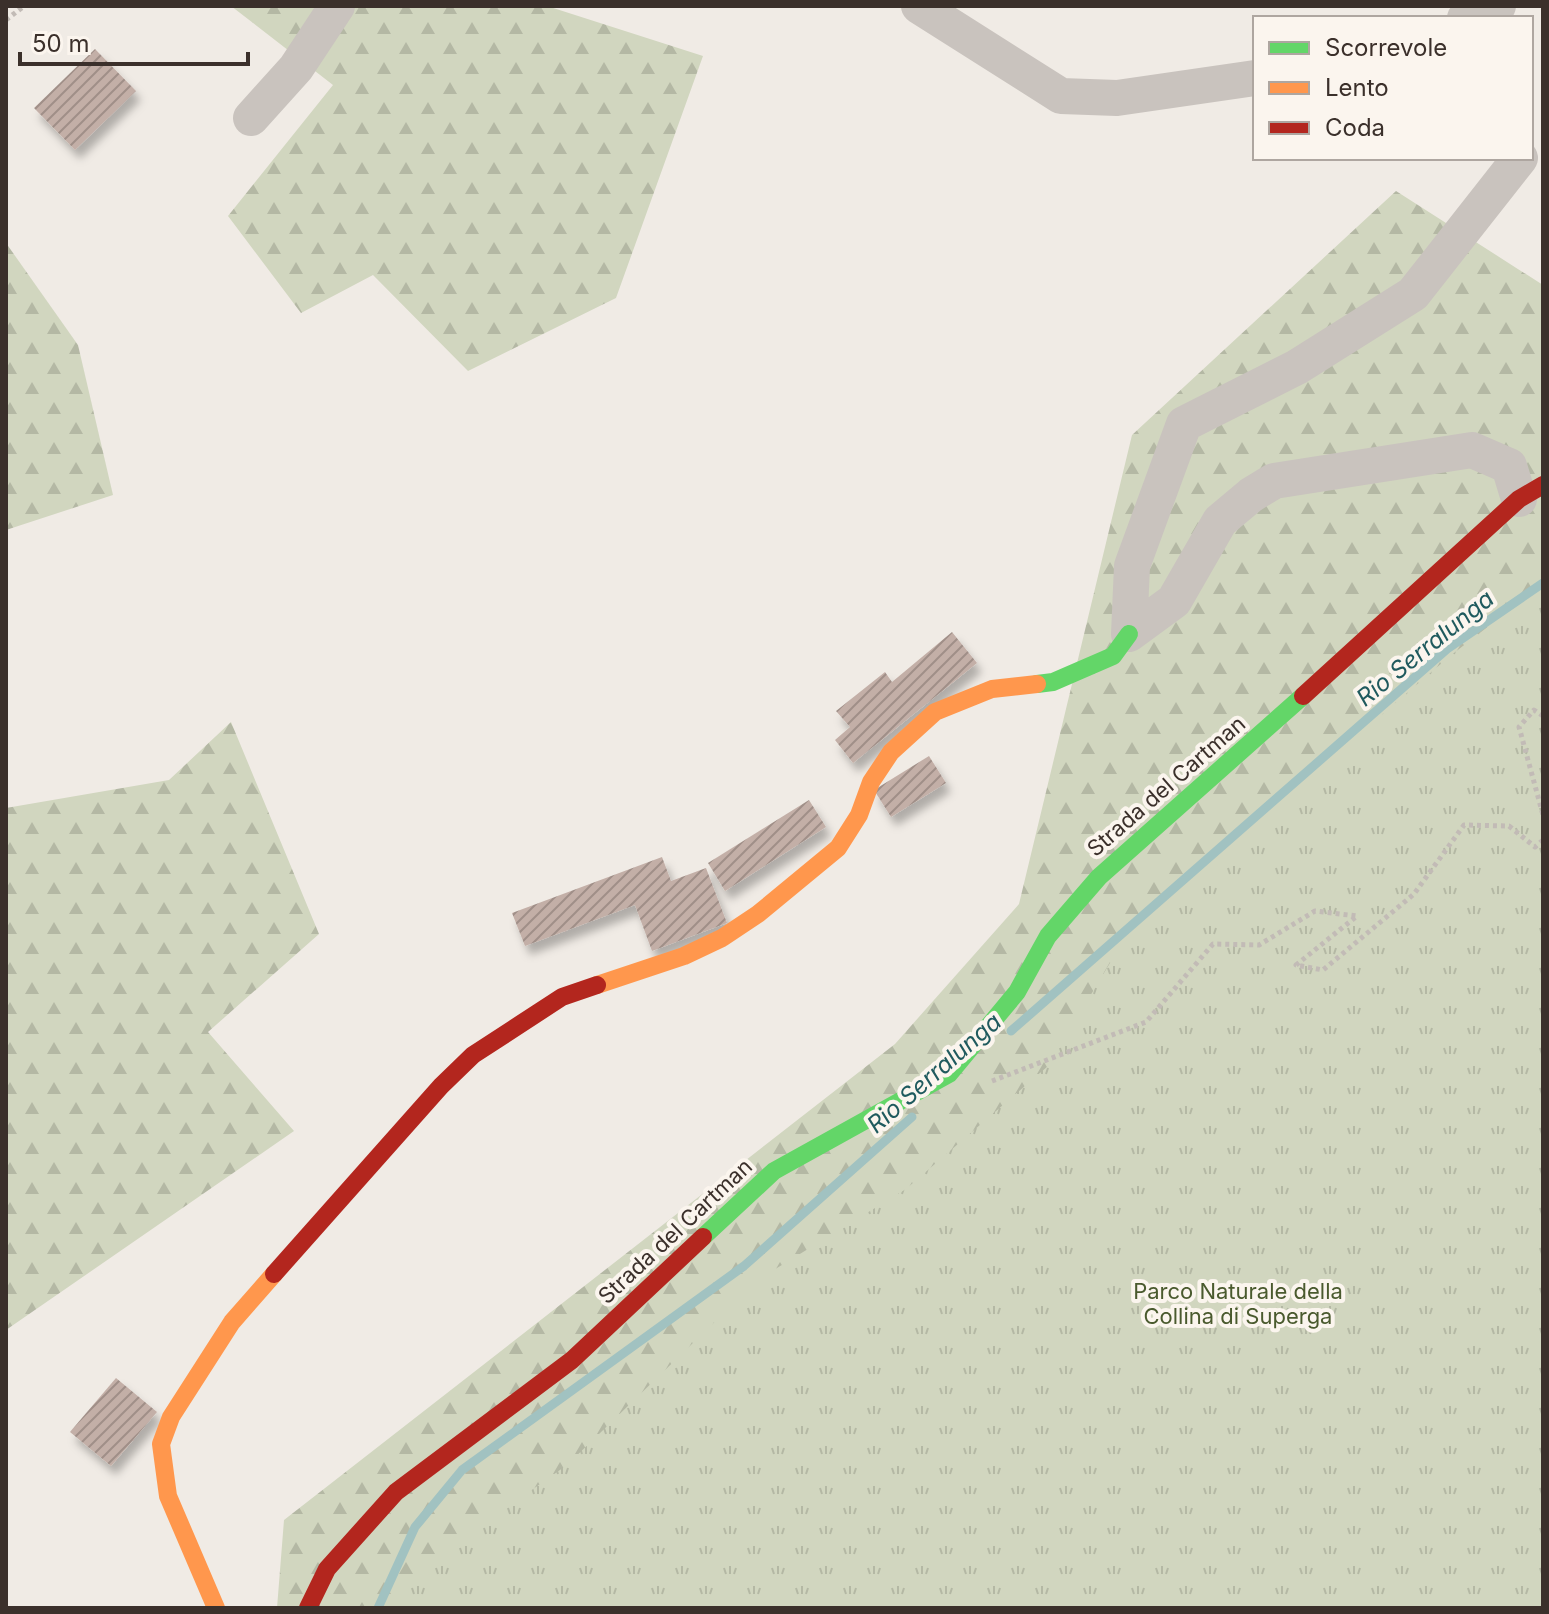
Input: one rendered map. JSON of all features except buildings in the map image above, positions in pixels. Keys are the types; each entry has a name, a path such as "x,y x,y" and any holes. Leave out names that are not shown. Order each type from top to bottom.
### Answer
{"street":[{"path":"251,118 296,68 337,6"},
{"path":"919,6 1061,96 1117,98 1253,78"},
{"path":"1470,16 1498,6"},
{"path":"1129,634 1132,566 1184,424 1297,367 1413,294 1518,160"},
{"path":"216,1608 168,1496 161,1444 171,1417 232,1322 441,1086 473,1055 562,997 684,956 722,938 758,914 838,848 859,815 871,782 891,752 935,712 992,689 1053,682 1113,656 1129,634 1174,601 1220,521 1251,495 1274,481 1472,450 1509,466 1531,492"},
{"name":"Strada del Cartman","path":"308,1608 327,1569 396,1492 572,1360 774,1171 949,1074 1017,992 1048,936 1099,877 1531,492"}],"path":[{"path":"6,20 24,6"},
{"path":"1543,716 1534,710 1519,727 1543,815"},
{"path":"986,1084 1049,1057 1146,1022 1213,944 1259,945 1315,911 1357,916 1296,965 1323,970 1414,894 1464,825 1509,826 1535,847 1543,840"}],"green space":[{"path":"231,6 547,6 703,56 616,298 468,371 373,275 301,313 228,216 333,85"},
{"name":"Parco Naturale della Collina di Superga","path":"1396,191 1543,285 1543,1608 277,1608 284,1520 895,1044 1019,904 1132,435"},
{"path":"6,243 78,345 113,495 6,530"},
{"name":"Parco Naturale della Collina di Superga","path":"1543,584 1543,1608 382,1608 403,1581 567,1465 759,1279 906,1189 1048,1066 1128,933 1450,656"},
{"path":"231,722 319,934 208,1032 294,1131 6,1330 6,808 169,780"}],"waterway":[{"name":"Rio Serralunga","path":"1011,1031 1447,649 1543,583"},
{"name":"Rio Serralunga","path":"378,1608 415,1527 462,1470 744,1266 912,1117"}],"traffic: fast":[{"path":"1037,684 1053,682 1113,656 1129,634"},
{"path":"703,1237 774,1171 949,1074 1017,992 1048,936 1099,877 1303,696"}],"traffic: slow":[{"path":"597,985 684,956 722,938 758,914 838,848 859,815 871,782 891,752 935,712 992,689 1037,684"},
{"path":"216,1608 168,1496 161,1444 171,1417 232,1322 274,1274"}],"traffic: jam":[{"path":"1303,696 1519,499 1543,485"},
{"path":"274,1274 441,1086 473,1055 562,997 597,985"},
{"path":"308,1608 327,1569 396,1492 572,1360 703,1237"}]}
